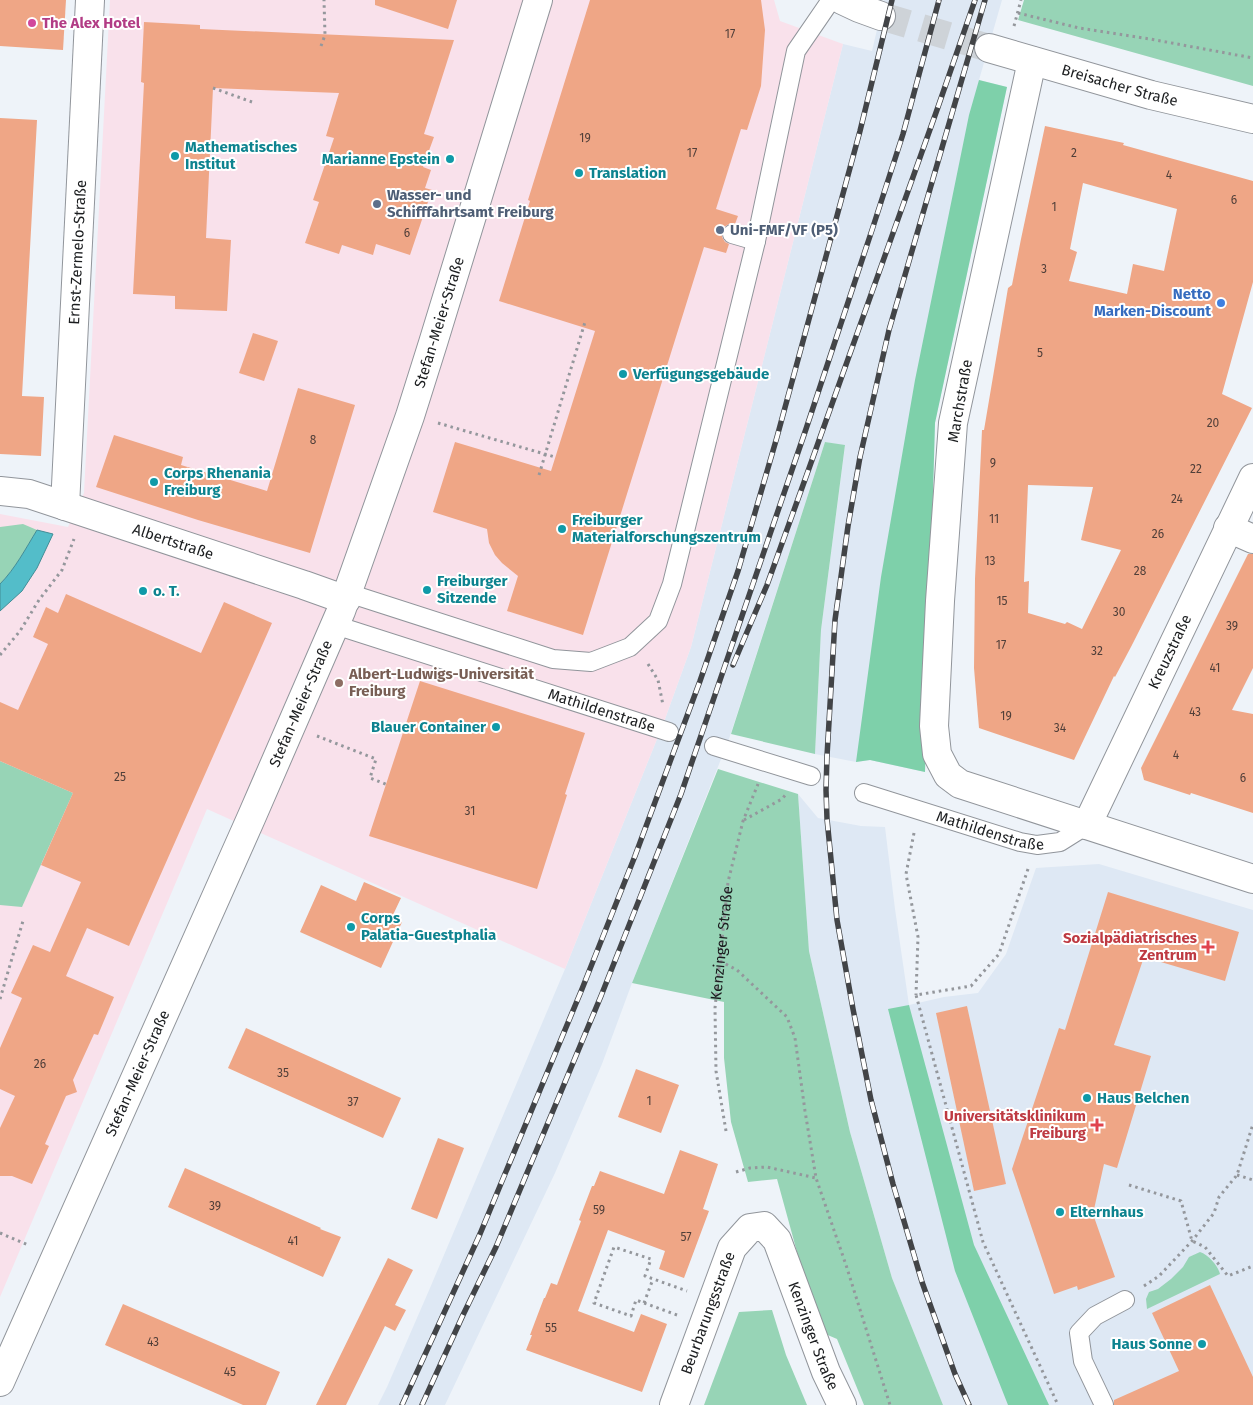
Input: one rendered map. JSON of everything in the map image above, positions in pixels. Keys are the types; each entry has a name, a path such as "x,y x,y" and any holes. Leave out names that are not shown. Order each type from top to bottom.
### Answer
{"street":[{"name":"Ernst-Zermelo-Straße","path":"75,509 90,0"},
{"name":"Stefan-Meier-Straße","path":"0,1382 347,596 410,416 538,0"},
{"path":"842,0 880,16"},
{"name":"Breisacher Straße","path":"989,48 1151,95 1253,119"},
{"name":"Marchstraße","path":"948,774 937,754 934,726 940,601 953,423 1032,61"},
{"name":"Kreuzstraße","path":"1087,825 1253,478"},
{"name":"Albertstraße","path":"0,491 29,494 347,596"},
{"path":"1228,528 1253,539"},
{"name":"Mathildenstraße","path":"948,774 960,784 1253,880"},
{"name":"Kenzinger Straße","path":"750,1228 764,1226 777,1240 826,1372 842,1405"},
{"name":"Beurbarungsstraße","path":"674,1405 732,1248 750,1228"}],"lane":[{"path":"347,596 553,658 590,662 630,647 658,621 672,584 756,241 796,51 831,0"},
{"path":"732,234 756,241"},
{"name":"Mathildenstraße","path":"335,624 669,732"},
{"path":"714,746 808,775"},
{"name":"Mathildenstraße","path":"864,793 1037,846 1060,842 1087,825"},
{"path":"1104,1405 1082,1361 1079,1333 1095,1316 1125,1300"}],"path":[{"path":"321,46 325,35 324,0"},
{"path":"1018,13 1079,28 1253,58"},
{"path":"213,88 252,102"},
{"path":"540,475 585,322"},
{"path":"458,428 556,457"},
{"path":"0,655 20,631 39,600 62,570 75,509"},
{"path":"646,661 658,680 663,704 662,711"},
{"path":"291,726 376,759 370,778 388,784"},
{"name":"Kenzinger Straße","path":"726,1131 716,1071 715,1008 728,882 743,821 768,763"},
{"path":"743,821 782,799 808,775"},
{"path":"919,810 906,874 918,937 916,995 983,1242 1058,1405"},
{"path":"916,995 971,986 999,954 1037,846"},
{"path":"0,999 23,921"},
{"path":"720,961 737,970 788,1017 795,1038 816,1178 890,1405"},
{"path":"1125,1300 1159,1276 1192,1241 1209,1219 1214,1212 1219,1197 1236,1175 1253,1124"},
{"path":"736,1172 750,1168 767,1167 816,1178"},
{"path":"1236,1175 1253,1180"},
{"path":"1130,1185 1181,1201 1192,1241 1205,1247 1228,1276 1253,1266"},
{"path":"614,1246 651,1259 645,1276 708,1312 644,1303 636,1300 630,1316 594,1303 614,1246"},
{"path":"644,1303 653,1279"}],"shaded area":[{"name":"Albert-Ludwigs-Universität Freiburg","path":"110,0 774,0 780,21 843,44 691,647 665,719 565,969 207,809 0,1297 0,514 68,527 84,493"},
{"path":"884,0 1002,0 979,80 1007,87 935,423 925,772 870,760 856,762 815,754 821,630 845,446 825,442 729,739 632,983 602,1064 555,1173 445,1405 378,1405 430,1288 565,969 665,719 691,647 843,44 872,51"},
{"name":"Universitätsklinikum Freiburg","path":"798,794 818,818 861,826 885,827 909,1005 944,997 978,993 1006,954 1036,868 1099,864 1253,910 1253,1405 943,1405 892,1278 850,1132 809,951"}],"green space":[{"path":"1024,0 1253,0 1253,86 1018,20"},
{"path":"979,80 1007,87 935,423 925,772 870,760 856,762 881,577 915,380 969,115"},
{"path":"825,442 845,445 821,630 815,754 731,734"},
{"path":"23,524 37,530 15,565 0,584 0,527"},
{"path":"0,761 73,793 22,907 0,905"},
{"path":"718,769 798,794 809,951 850,1132 892,1278 943,1405 864,1405 837,1339 823,1333 808,1292 777,1179 748,1182 731,1122 724,1058 724,1002 632,983"},
{"path":"909,1005 974,1245 1049,1405 1008,1405 955,1271 888,1009"},
{"path":"1200,1252 1213,1261 1220,1274 1147,1309 1146,1299 1149,1292 1158,1289 1171,1279 1183,1267 1189,1257"},
{"path":"772,1310 786,1355 807,1405 704,1405 739,1312"}],"water":[{"path":"37,530 53,534 37,568 22,591 0,611 0,584 15,565"}],"building":[{"name":"The Alex Hotel","path":"0,0 66,0 63,50 0,46"},
{"path":"375,0 457,0 448,29 375,5"},
{"path":"590,0 761,0 765,30 761,86 747,130 741,129 716,209 738,216 735,224 729,224 722,231 722,237 729,244 726,253 704,247 583,635 507,611 518,576 495,555 489,543 487,529 433,512 455,442 551,471 595,331 499,301"},
{"path":"144,22 200,25 200,29 454,40 424,134 434,137 423,167 431,170 425,188 432,190 410,255 376,244 373,255 342,245 339,254 305,243 319,202 313,200 334,138 326,136 339,93 213,88 206,238 231,240 227,311 175,309 175,296 133,294 144,83 141,82"},
{"path":"0,118 37,120 22,396 44,397 41,456 0,454"},
{"path":"1045,126 1124,143 1123,145 1253,181 1253,282 1222,394 1252,408 1132,645 1114,676 1074,760 979,728 974,668 975,579 982,430 984,430 1008,288 1012,285","holes":["1083,183 1177,209 1164,271 1133,264 1127,294 1069,281 1077,252 1070,249","1028,485 1093,487 1081,540 1121,550 1082,629 1067,622 1065,624 1028,613 1029,581 1024,582"]},
{"path":"253,333 278,341 264,381 239,373"},
{"path":"298,388 355,405 310,553 96,487 114,435 183,457 181,465 267,491"},
{"path":"1248,554 1253,554 1253,668 1232,710 1253,714 1253,813 1144,780 1141,768"},
{"path":"66,594 201,653 224,602 272,623 129,946 87,928 66,976 114,997 98,1035 94,1034 73,1080 77,1092 66,1096 45,1144 49,1146 32,1184 12,1176 0,1176 0,1128 15,1096 0,1089 0,1048 22,998 11,993 33,945 50,952 81,882 41,865 73,793 0,761 0,702 18,710 48,644 33,637 46,607 58,613"},
{"path":"420,681 585,733 537,889 369,836"},
{"name":"Corps Palatia-Guestphalia","path":"364,882 401,898 392,917 402,922 381,968 300,932 321,885 356,901"},
{"path":"1108,892 1239,932 1225,981 1144,957 1114,1045 1151,1056 1117,1168 1104,1164 1093,1214 1115,1277 1078,1290 1077,1286 1054,1294 1012,1169 1059,1028 1065,1030"},
{"path":"967,1006 1006,1184 974,1191 936,1013"},
{"path":"246,1028 401,1098 383,1138 228,1068"},
{"path":"636,1069 679,1085 661,1133 618,1117"},
{"path":"438,1138 464,1148 437,1219 411,1209"},
{"path":"680,1150 718,1164 703,1209 709,1211 684,1278 659,1269 665,1251 608,1230 578,1311 634,1332 641,1314 667,1324 642,1392 526,1350 551,1283 557,1285 581,1221 579,1220 600,1171 664,1194"},
{"path":"185,1168 341,1237 323,1277 168,1207"},
{"path":"388,1258 413,1270 395,1305 406,1310 395,1331 385,1326 346,1405 316,1405"},
{"name":"Haus Sonne","path":"1210,1285 1253,1377 1253,1405 1114,1405 1114,1400 1179,1371 1152,1313"},
{"path":"123,1304 280,1372 266,1405 243,1405 105,1345"}],"tunnel":[{"path":"881,16 989,48"}],"railway":[{"path":"402,1405 480,1234 582,989 635,856 700,681 738,571 777,437 860,131 892,0"},
{"path":"422,1405 496,1247 601,996 681,794 872,230 903,134 939,0"},
{"path":"733,665 767,585 975,0"},
{"path":"969,1405 955,1374 922,1282 871,1100 837,920 826,790 835,620 860,457 889,330 985,0"}],"place":[{"name":"The Alex Hotel","path":"32,23"},
{"name":"Mathematisches Institut","path":"175,156"},
{"name":"Marianne Epstein","path":"450,159"},
{"name":"Translation","path":"579,173"},
{"name":"Wasser- und Schifffahrtsamt Freiburg","path":"377,204"},
{"name":"Uni-FMF/VF (P5)","path":"720,230"},
{"name":"Netto Marken-Discount","path":"1221,303"},
{"name":"Verfügungsgebäude","path":"623,374"},
{"name":"Corps Rhenania Freiburg","path":"154,482"},
{"name":"Freiburger Materialforschungszentrum","path":"562,529"},
{"name":"Freiburger Sitzende","path":"427,590"},
{"name":"o. T.","path":"143,591"},
{"name":"Albert-Ludwigs-Universität Freiburg","path":"339,683"},
{"name":"Blauer Container","path":"496,727"},
{"name":"Corps Palatia-Guestphalia","path":"351,927"},
{"name":"Sozialpädiatrisches Zentrum","path":"1208,947"},
{"name":"Haus Belchen","path":"1087,1098"},
{"name":"Universitätsklinikum Freiburg","path":"1097,1125"},
{"name":"Elternhaus","path":"1060,1212"},
{"name":"Haus Sonne","path":"1202,1344"}]}
